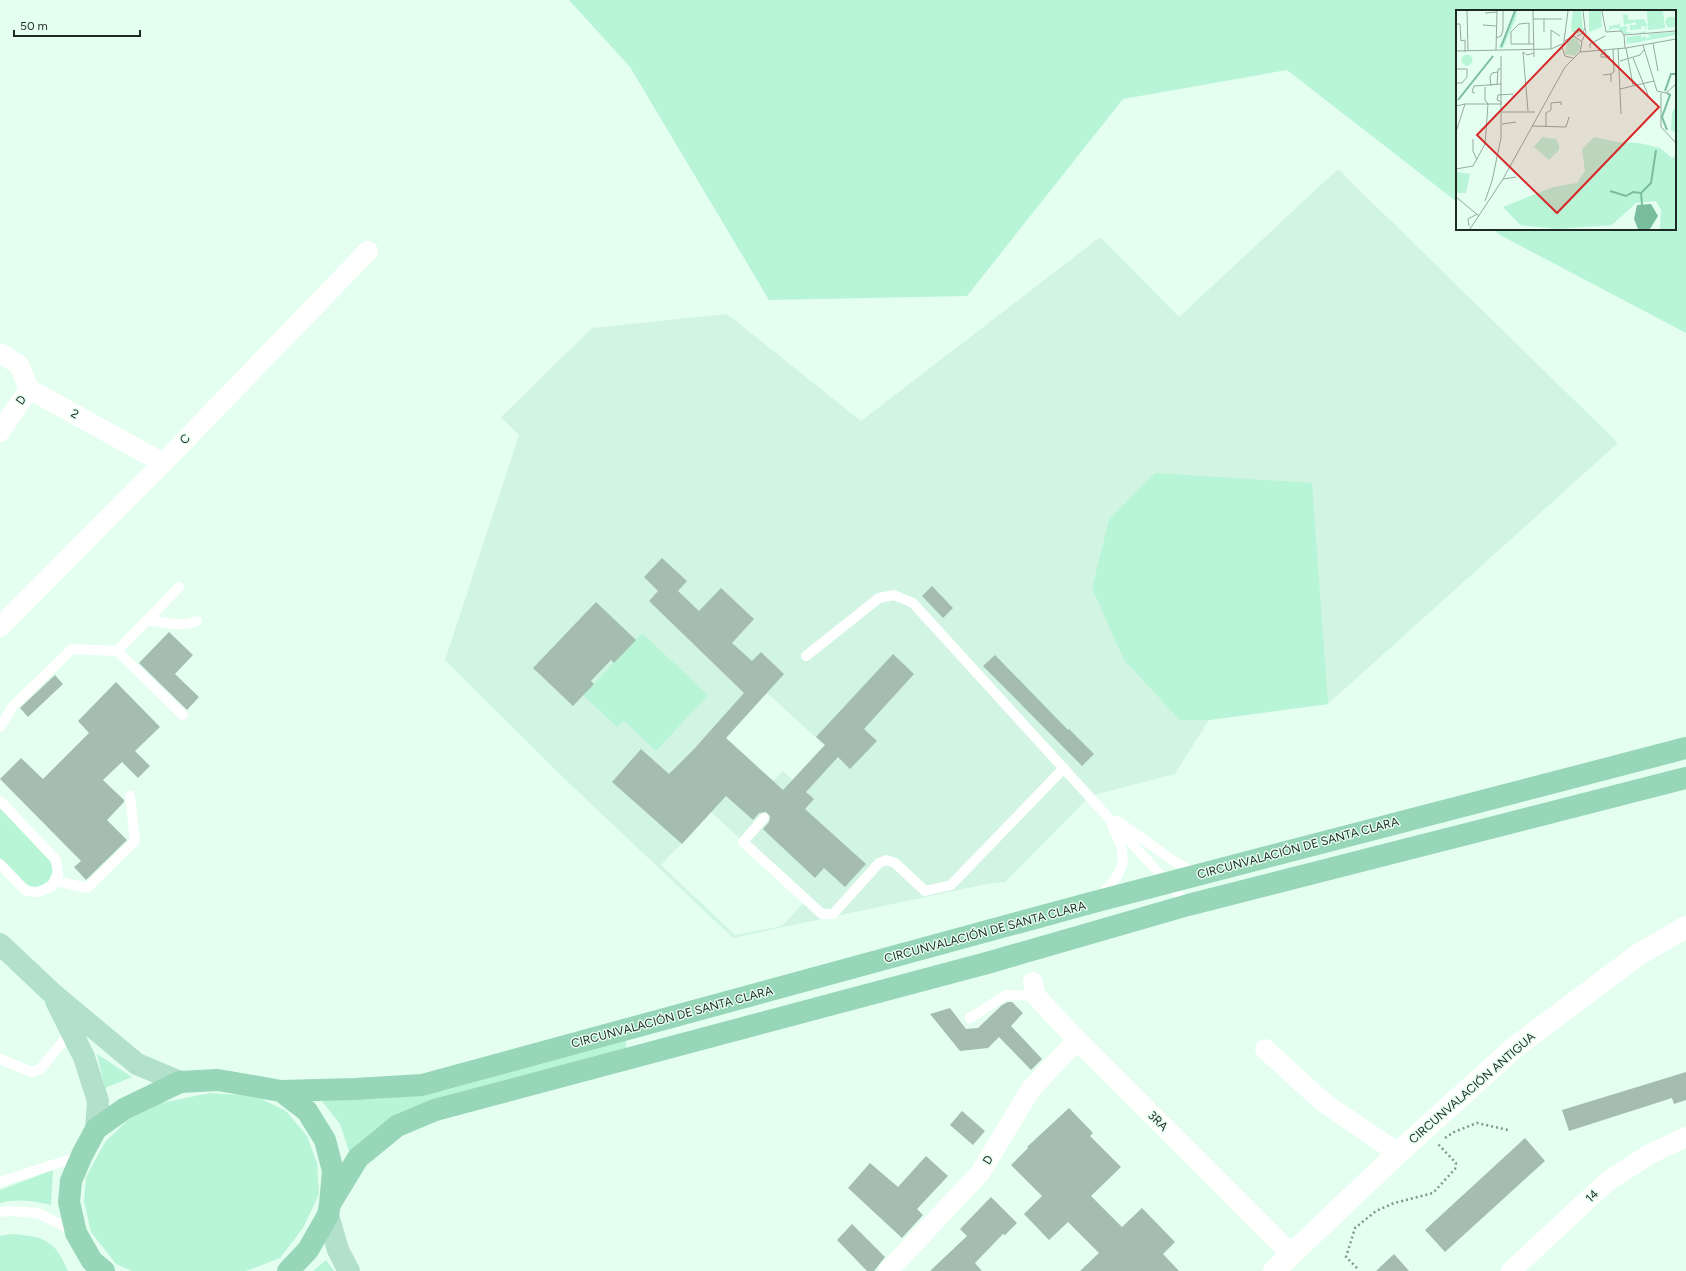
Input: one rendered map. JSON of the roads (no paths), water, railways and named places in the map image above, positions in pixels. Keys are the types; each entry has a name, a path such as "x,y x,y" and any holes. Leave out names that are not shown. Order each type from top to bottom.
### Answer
{"highway":[{"name":"CIRCUNVALACIÓN DE SANTA CLARA","path":"180,1082 218,1080 281,1091 422,1085 1168,882 1686,748"},
{"path":"288,1271 308,1250 358,1158 397,1126 435,1110 987,963 1188,904 1686,778"},
{"path":"96,1268 76,1233 69,1202 71,1181 82,1155 96,1129 124,1109 180,1082"},
{"path":"281,1091 307,1111 325,1140 333,1171 329,1209"}],"main road":[{"path":"0,944 53,994 137,1064 180,1082"},
{"path":"53,994 84,1057 98,1100 96,1129"},
{"path":"329,1209 338,1250 349,1271"}],"street":[{"name":"C","path":"0,627 163,463 368,251"},
{"path":"0,354 18,365 29,389"},
{"name":"2","path":"29,389 163,463"},
{"name":"D","path":"0,432 29,389"},
{"name":"CIRCUNVALACIÓN ANTIGUA","path":"1274,1271 1398,1153 1514,1048 1638,955 1686,927"},
{"name":"3RA","path":"1035,989 1077,1040 1291,1254"},
{"name":"D","path":"888,1271 980,1174 1031,1089 1077,1040"},
{"path":"1265,1048 1323,1102 1398,1153"},
{"name":"14","path":"1511,1271 1608,1181 1650,1154 1686,1137"}],"lane":[{"path":"117,651 179,587"},
{"path":"806,656 878,598 894,595 913,603 1188,904"},
{"path":"147,620 178,625 190,625 197,621"},
{"path":"0,727 13,706 72,649 117,651 183,715"},
{"path":"764,818 743,842 822,914 833,914 879,863 886,860 895,863 925,891 951,885 1064,768"},
{"path":"56,881 87,888 135,841 130,796"},
{"path":"0,800 56,860 59,867 56,881 46,890 32,892 25,890 0,864"},
{"path":"1102,809 1169,858 1198,875"},
{"path":"1094,902 1116,879 1121,870 1123,858 1121,842 1102,809"},
{"path":"970,1018 1006,995 1035,989"},
{"path":"0,1059 32,1072 40,1069 71,1032"},
{"path":"0,1182 82,1155"},
{"path":"0,1212 9,1211 38,1213 76,1233"}]}
